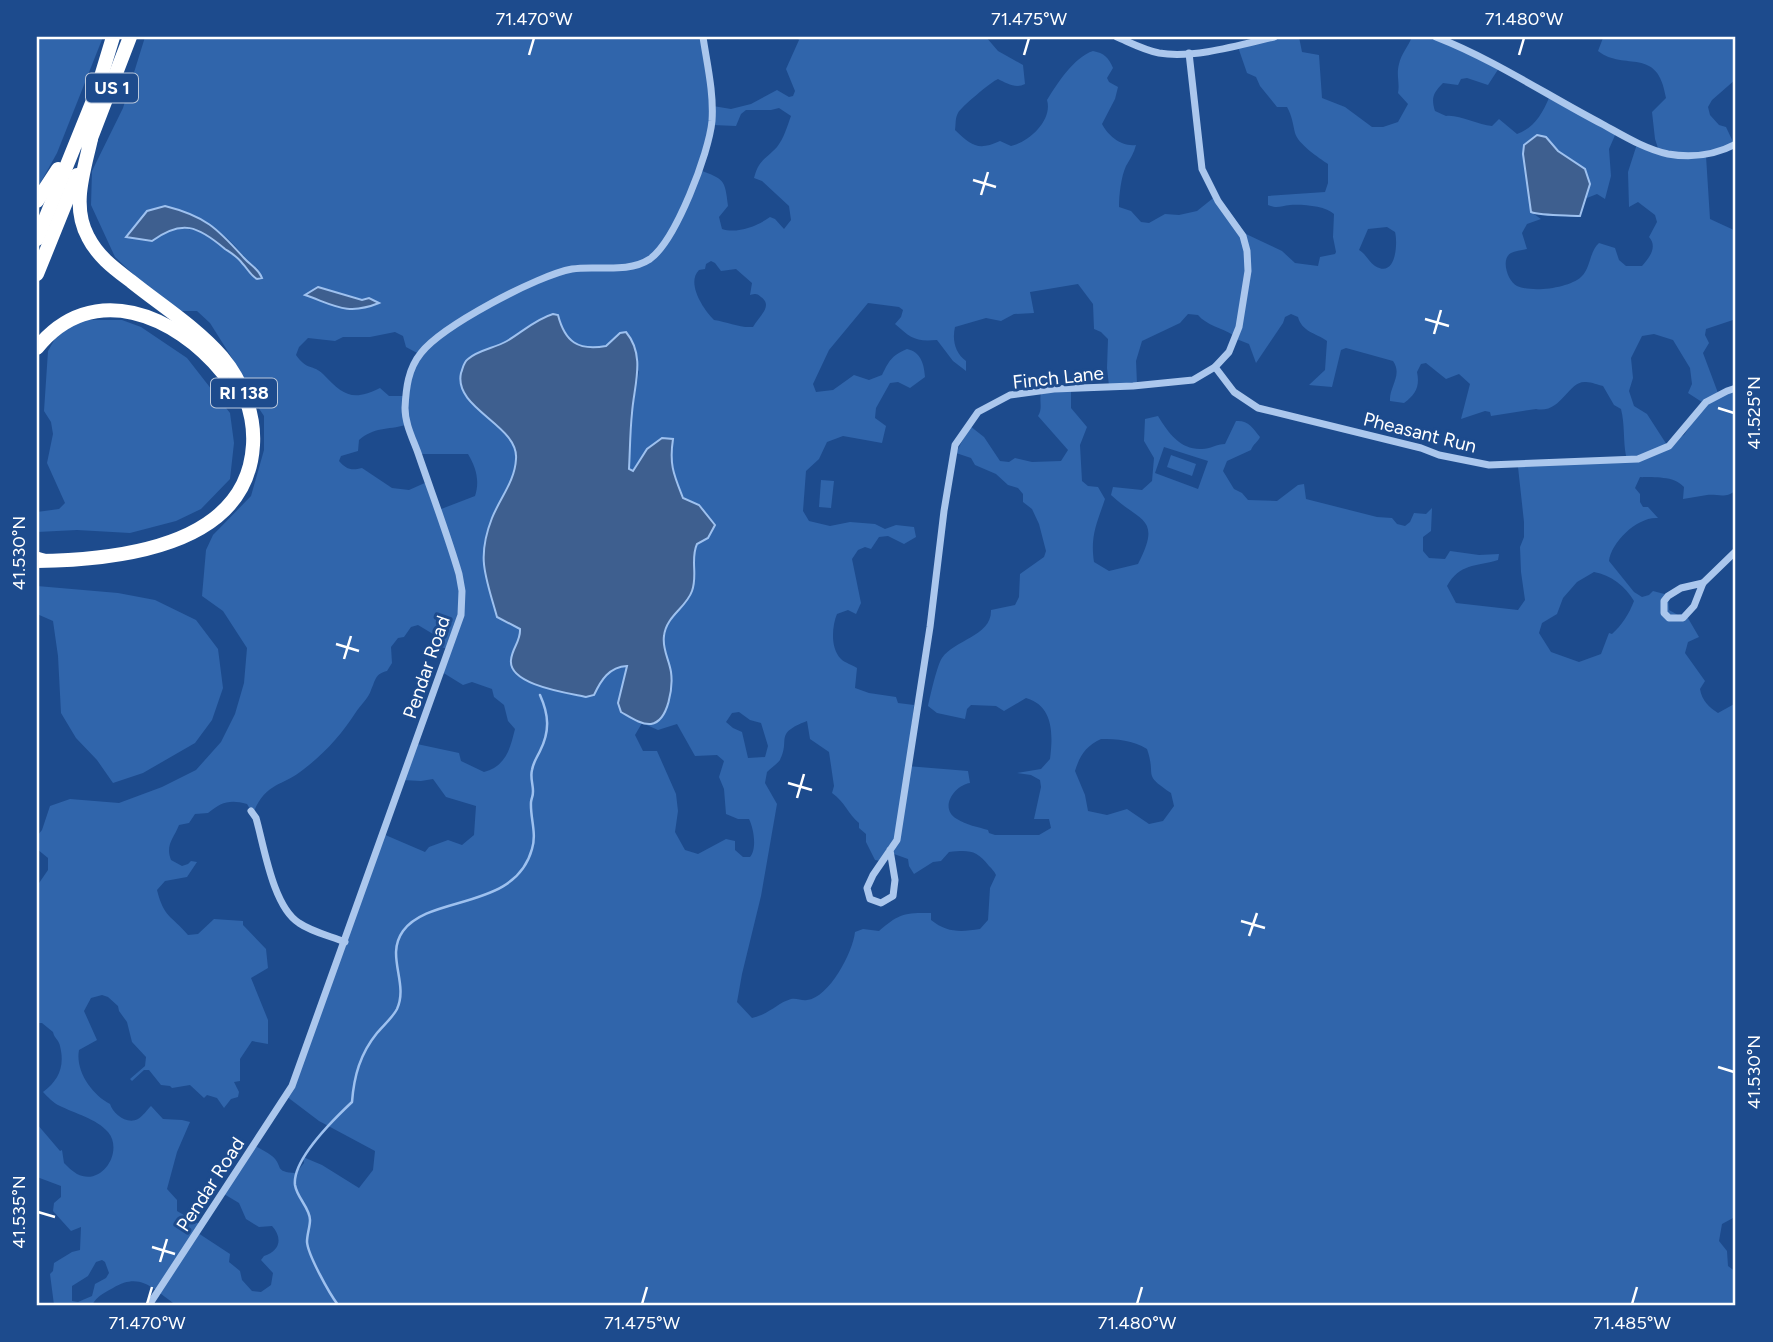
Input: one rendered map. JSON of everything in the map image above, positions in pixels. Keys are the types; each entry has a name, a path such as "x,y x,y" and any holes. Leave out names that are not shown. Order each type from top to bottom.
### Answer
{"highway":[{"name":"US 1","path":"37,274 86,135 113,37"},
{"name":"US 1","path":"37,239 130,37"},
{"path":"37,201 86,135"},
{"name":"RI 138","path":"37,561 92,559 129,554 164,545 190,533 211,521 232,503 245,479 253,450 248,404 236,376 225,361 202,337 108,263 88,237 81,217 80,196 86,135"},
{"path":"37,348 62,324 89,312 119,310 153,319 190,341 223,374 239,406 244,443 241,464 230,490 208,513 187,526 132,544 37,553"}],"street":[{"name":"Pendar Road","path":"149,1305 292,1086 446,659 463,604 461,582 450,543 408,426 405,408 409,375 420,353 438,335 529,285 575,269 627,267 642,263 658,251 688,198 709,136 712,104 703,37"},
{"path":"1118,37 1145,50 1160,53 1189,53 1274,37"},
{"path":"1436,37 1481,57 1651,149 1683,156 1701,155 1736,144"},
{"path":"1189,53 1202,169 1218,201 1243,236 1247,251 1248,271 1239,327 1229,352 1215,367"},
{"name":"Pheasant Run","path":"1215,367 1234,391 1258,408 1421,448 1439,455 1489,465 1638,459 1669,446 1706,401 1736,388"},
{"name":"Finch Lane","path":"890,850 895,880 893,896 881,903 870,899 867,888 873,875 890,850 897,840 955,445 978,412 1010,395 1193,380 1215,367"},
{"path":"1703,583 1674,592 1664,601 1664,613 1669,618 1683,618 1694,606 1703,583 1736,551"},
{"path":"251,811 256,818 276,889 289,915 299,923 345,942"}],"shaded area":[{"path":"37,37 103,37 57,153 37,189"},
{"path":"145,37 703,37 713,106 731,109 751,104 777,90 789,97 793,96 795,91 786,69 799,40 797,37 986,37 998,51 1023,65 1025,84 1015,86 998,79 960,110 956,117 955,130 976,145 986,146 1000,141 1011,146 1025,140 1038,129 1046,115 1047,100 1061,79 1079,59 1093,51 1110,61 1113,68 1107,78 1118,87 1102,124 1116,140 1136,145 1123,175 1119,207 1131,211 1141,222 1149,223 1165,214 1179,215 1197,211 1217,195 1246,234 1282,251 1295,263 1318,266 1320,257 1336,252 1333,237 1334,214 1307,205 1271,206 1268,205 1268,196 1325,192 1328,164 1300,142 1287,107 1277,107 1256,77 1247,73 1238,47 1278,37 1299,37 1302,52 1319,55 1322,98 1345,107 1372,127 1383,127 1398,122 1408,104 1398,93 1398,72 1401,57 1412,37 1434,37 1499,68 1488,85 1467,78 1461,79 1458,85 1443,83 1434,96 1435,111 1492,126 1499,119 1517,134 1537,120 1549,98 1616,133 1609,149 1611,176 1605,199 1597,194 1587,198 1585,170 1558,151 1546,137 1531,212 1541,219 1527,224 1522,233 1527,249 1511,253 1506,260 1506,270 1514,284 1524,288 1541,289 1560,287 1581,277 1599,243 1615,248 1619,260 1626,266 1642,266 1653,248 1649,237 1657,222 1655,215 1638,202 1629,207 1628,172 1637,144 1659,151 1652,112 1666,98 1656,71 1648,65 1608,57 1598,51 1603,38 1736,37 1736,79 1712,100 1708,107 1710,115 1719,125 1726,127 1734,144 1706,156 1710,219 1736,231 1736,319 1706,329 1705,335 1709,343 1703,353 1718,393 1736,390 1736,490 1726,495 1683,499 1684,487 1680,483 1663,478 1640,477 1635,488 1640,494 1640,502 1658,518 1642,521 1627,532 1615,546 1609,561 1634,592 1642,597 1653,591 1668,595 1669,610 1678,615 1685,613 1699,637 1688,642 1685,653 1705,681 1700,689 1706,703 1718,713 1736,703 1736,1219 1722,1224 1719,1241 1727,1251 1728,1266 1736,1272 1736,1305 176,1305 147,1284 132,1281 104,1293 92,1305 54,1305 50,1274 54,1263 80,1250 81,1227 71,1231 53,1211 54,1203 61,1197 61,1186 37,1177 37,1124 60,1151 62,1150 64,1163 77,1174 86,1177 95,1176 108,1165 113,1148 112,1140 103,1127 57,1105 43,1092 57,1077 62,1060 53,1032 42,1023 37,1023 37,886 48,870 48,858 37,849 37,836 42,830 50,806 70,799 119,803 162,787 196,770 221,742 235,714 244,683 247,648 223,611 202,596 206,550 213,535 251,496 264,450 264,416 244,386 232,358 210,323 197,311 177,311 115,257 91,205 92,171 123,108","holes":["779,108 791,116 779,144 760,163 754,178 762,181 789,206 791,220 784,229 770,217 747,228 722,229 719,217 728,206 726,190 718,178 699,170 713,125 736,126 741,114 746,110","165,206 185,212 211,226 258,269 252,276 226,247 193,230 168,230","1387,227 1395,232 1396,251 1387,268 1375,266 1359,250 1368,229","711,261 721,271 736,269 752,283 750,295 758,295 766,304 764,312 753,327 714,320 701,303 695,289 695,275 699,270 705,269 706,264","1078,284 1093,304 1094,329 1108,339 1109,386 1137,384 1136,361 1142,341 1180,323 1188,314 1198,315 1234,338 1249,344 1256,363 1285,317 1291,314 1298,317 1306,329 1327,341 1325,370 1309,385 1332,387 1341,350 1346,348 1393,361 1397,371 1390,401 1404,403 1412,396 1417,386 1417,372 1421,364 1426,363 1446,379 1459,374 1470,384 1461,419 1485,411 1490,412 1491,416 1552,407 1574,386 1590,382 1603,386 1614,405 1621,409 1626,456 1518,467 1524,522 1524,537 1520,547 1525,600 1518,610 1456,603 1447,586 1457,573 1498,560 1499,554 1479,555 1450,551 1445,559 1429,558 1423,551 1423,537 1431,531 1432,508 1426,514 1414,513 1405,526 1397,524 1392,518 1377,517 1306,499 1304,484 1298,485 1277,501 1248,500 1234,489 1223,471 1227,461 1251,450 1260,437 1250,425 1240,421 1236,421 1225,444 1195,449 1176,440 1158,416 1145,419 1144,441 1154,458 1152,481 1142,490 1113,487 1111,495 1145,522 1148,537 1138,564 1109,571 1094,562 1094,537 1105,499 1098,487 1088,486 1082,481 1080,445 1087,427 1071,408 1071,391 1041,393 1038,416 1068,450 1061,461 1032,462 1015,458 1009,462 1000,461 984,437 970,426 956,453 971,458 975,465 1018,488 1023,494 1023,502 1032,509 1039,524 1046,551 1044,557 1020,574 1019,597 1015,605 991,610 990,619 979,632 942,658 928,706 937,713 965,719 967,709 971,705 996,706 1004,711 1026,698 1035,702 1047,714 1051,731 1050,759 1041,769 1017,773 1031,775 1040,780 1034,819 1049,819 1051,828 1039,835 995,835 951,814 949,803 954,792 970,783 968,771 907,766 914,705 898,703 896,697 855,688 857,668 841,659 835,649 833,631 837,614 848,610 856,614 861,603 852,559 858,550 865,547 871,549 879,537 888,536 904,544 916,537 914,527 896,525 885,529 875,524 850,522 830,526 809,521 803,511 806,471 819,459 827,442 843,436 882,443 886,426 875,418 876,408 890,383 898,382 910,388 925,377 921,359 907,349 891,359 882,375 869,380 854,375 833,390 816,392 813,384 829,350 868,303 899,307 903,310 895,324 914,338 937,340 953,361 966,371 966,361 955,346 955,327 986,318 1001,321 1014,314 1034,313 1030,292","318,287 362,300 349,310 305,295","548,316 558,316 565,332 574,343 588,347 606,346 639,371 632,413 629,469 633,471 647,449 662,438 672,439 671,456 675,476 684,498 699,505 708,538 697,543 693,551 695,578 687,601 673,615 664,631 663,645 671,672 618,703 628,666 606,675 594,695 511,657 521,638 520,629 492,518 508,489 516,467 515,446 500,428 471,403 469,358 506,342","395,332 403,336 406,347 419,354 404,396 389,396 380,388 362,395 348,394 319,371 303,363 296,355 299,347 308,338 335,341 343,337 370,337","1654,334 1673,340 1690,368 1692,384 1688,393 1705,404 1684,435 1667,445 1647,414 1634,406 1629,391 1633,378 1631,358 1642,336","406,425 417,454 468,454 476,474 475,496 436,511 427,482 409,490 392,488 362,468 349,469 339,461 341,456 358,451 359,440 375,431","1164,447 1208,461 1198,489 1155,473","1594,572 1617,582 1634,601 1622,623 1612,634 1609,633 1601,654 1579,662 1551,652 1539,633 1542,623 1557,614 1563,598 1577,582","418,625 433,634 434,645 448,649 442,672 463,685 472,682 492,689 494,697 504,705 508,721 515,729 509,750 502,761 484,772 461,761 459,753 417,744 403,780 433,779 446,797 476,806 474,835 462,845 448,840 429,847 425,852 383,834 286,1096 319,1121 375,1151 373,1170 359,1188 322,1165 303,1157 304,1163 296,1173 281,1170 272,1156 255,1146 224,1194 239,1203 246,1219 259,1227 272,1226 278,1235 278,1244 274,1251 261,1260 273,1273 271,1285 261,1292 252,1291 242,1280 240,1271 229,1262 230,1254 198,1233 201,1225 177,1211 177,1200 167,1189 177,1152 190,1122 163,1119 151,1106 138,1119 125,1120 86,1082 78,1058 79,1050 97,1040 84,1011 91,998 102,995 118,1006 127,1022 132,1042 146,1057 145,1066 130,1079 132,1081 144,1070 149,1070 161,1085 172,1088 190,1085 204,1098 207,1095 217,1098 224,1108 231,1099 238,1097 239,1092 234,1082 240,1081 240,1059 252,1041 268,1044 268,1020 251,978 268,968 266,949 243,925 243,921 214,919 198,934 188,935 169,916 162,906 157,890 165,881 187,877 197,862 191,861 182,866 171,860 171,842 179,825 189,823 195,814 208,813 217,806 236,802 247,804 253,814 269,790 296,775 319,756 367,698 378,675 387,671 392,663 391,647 398,638 404,637 411,627","739,712 750,720 761,723 768,746 765,757 748,758 742,732 726,722 732,713","807,721 810,739 829,752 834,786 832,793 859,823 875,860 881,861 894,854 908,859 914,874 933,862 941,861 949,852 967,851 980,857 996,875 990,888 988,920 980,929 949,929 931,920 931,913 922,913 898,917 879,931 863,929 855,932 845,962 824,991 807,1000 786,1001 752,1018 737,1002 761,896 777,804 765,783 767,772 780,760 785,738 790,730","642,723 658,730 677,724 695,756 717,755 724,761 719,777 724,789 726,814 738,819 749,819 754,839 754,849 750,857 743,857 735,850 735,841 726,839 698,854 685,850 675,832 678,811 676,794 657,751 643,751 635,735","1101,739 1125,741 1147,749 1153,778 1171,793 1174,806 1163,821 1149,824 1127,809 1107,815 1088,811 1075,771 1084,752","96,1262 105,1262 109,1273 95,1284 92,1296 78,1302 72,1301 72,1286 88,1276"]},
{"path":"1537,135 1546,137 1558,151 1585,169 1590,184 1580,216 1531,212 1523,154 1524,145"},
{"path":"165,206 209,224 262,278 257,279 236,257 206,235 190,228 172,230 152,241 126,237 147,211"},
{"path":"318,287 362,300 369,298 379,303 349,309 305,295"},
{"path":"553,314 558,315 569,338 580,346 606,346 620,333 626,332 636,351 637,361 629,469 633,471 647,449 662,438 673,439 673,470 683,498 699,505 715,525 708,538 697,544 692,591 666,629 664,645 671,672 670,694 662,717 651,724 639,722 621,712 618,703 627,666 610,672 594,695 586,697 541,686 519,676 513,669 511,660 520,629 497,617 486,579 484,545 487,532 510,482 516,459 508,436 467,397 461,386 461,373 465,362 472,356 507,341 535,322"},
{"path":"80,320 122,320 141,327 187,358 230,413 234,443 230,479 201,509 176,521 130,533 77,530 37,532 37,512 59,509 65,503 47,463 53,434 51,422 44,411 48,351 56,337"},
{"path":"1171,455 1196,464 1192,476 1167,467"},
{"path":"821,480 834,481 831,508 819,507"},
{"path":"37,586 118,593 155,600 196,620 218,649 223,688 212,720 195,743 143,773 113,783 97,760 76,738 61,713 53,621 37,614"}],"waterway":[{"path":"338,1305 308,1248 309,1216 296,1190 296,1175 316,1140 352,1102 354,1083 362,1057 371,1041 397,1009 400,989 396,950 403,931 416,919 432,911 491,892 508,883 523,869 533,843 531,773 547,730 547,716 540,695"}]}
